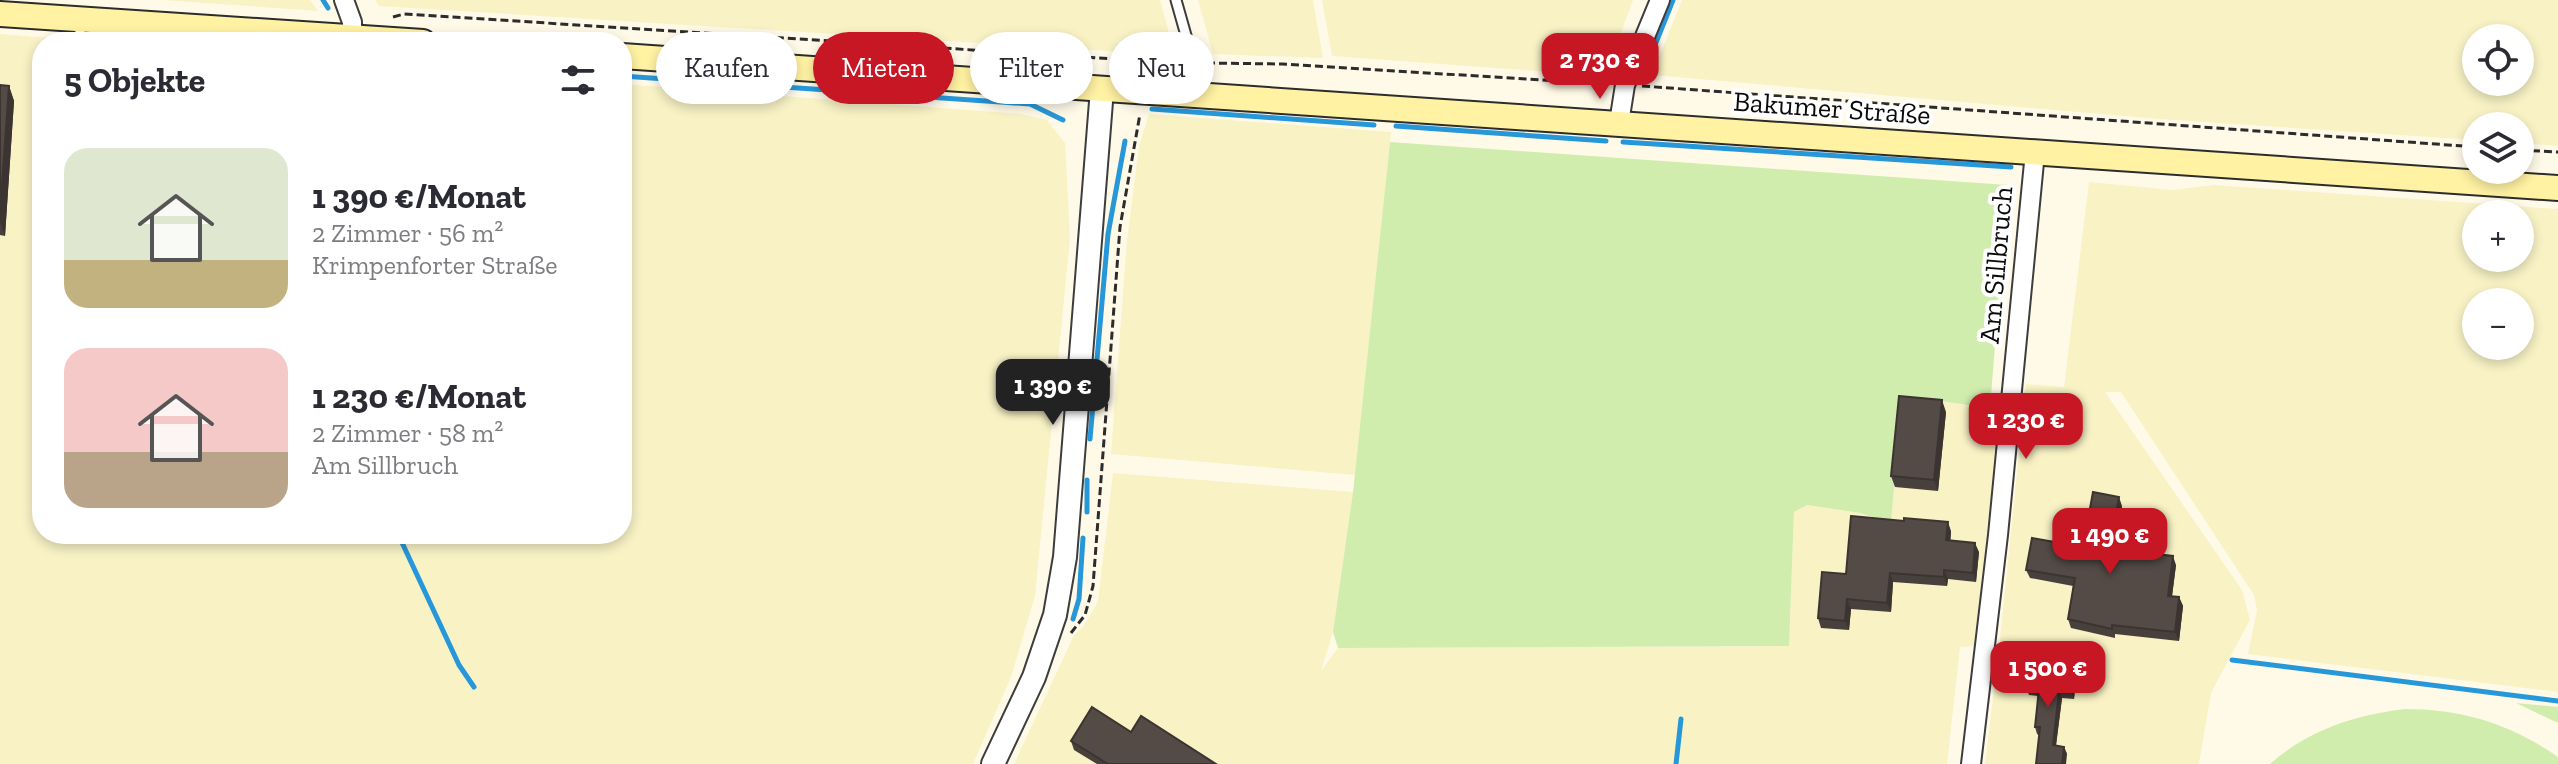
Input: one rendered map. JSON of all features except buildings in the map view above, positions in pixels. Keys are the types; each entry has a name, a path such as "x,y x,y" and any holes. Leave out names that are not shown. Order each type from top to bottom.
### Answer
{"main road":[{"path":"0,14 80,31 108,32"},
{"path":"307,32 364,32"},
{"name":"Bakumer Straße","path":"632,57 1109,89"},
{"name":"Bakumer Straße","path":"1214,96 2558,188"}],"street":[{"path":"344,0 352,30"},
{"path":"1619,123 1625,85 1660,0"},
{"path":"993,764 1034,677 1055,615 1065,557 1102,89"},
{"name":"Am Sillbruch","path":"1971,764 1998,535 2035,152"}],"lane":[{"path":"1176,0 1185,32"}],"path":[{"path":"352,30 404,14 1109,60"},
{"path":"1214,63 1282,64 1625,85 2462,146"},
{"path":"1093,586 1120,227 1142,104"},
{"path":"2534,151 2558,152"}],"shaded area":[{"path":"163,0 310,0 318,11"},
{"path":"375,0 1160,0 1169,32 1109,32 1109,51 1093,50 1093,32 970,32 970,42 954,41 954,32 813,33 379,6"},
{"path":"1198,0 1313,0 1323,58 1214,54 1214,32 1207,32"},
{"path":"1322,0 1633,0 1605,76 1332,56"},
{"path":"1682,0 2558,0 2558,146 2534,144 2534,112 2462,112 2462,139 2159,119 1652,75"},
{"path":"0,34 32,37 32,544 632,544 632,85 656,87 656,104 797,104 797,97 813,98 813,104 888,104 1021,114 1047,120 1065,143 1070,238 1035,596 1011,677 973,764 0,764"},
{"path":"1149,114 1391,132 1355,475 1111,454 1127,240 1139,146"},
{"path":"2089,182 2173,190 2214,185 2462,202 2462,272 2534,272 2534,207 2558,209 2558,692 2248,654 2257,610 2254,595 2121,392 2105,392 2242,590 2250,620 2211,693 2199,764 1985,764 2026,384 2064,387"},
{"path":"1902,396 2001,410 1974,646 1960,647 1947,764 1014,764 1074,635 1083,627 1098,601 1113,473 1353,492 1333,632 1321,671 1338,648 1789,646 1794,512 1807,505 1860,513 1891,523"}],"green space":[{"path":"1390,142 2008,185 1990,408 1902,396 1891,523 1860,513 1807,505 1794,512 1789,646 1338,648 1333,632 1353,492"},
{"path":"2516,703 2558,707 2558,723"},
{"path":"2405,709 2466,715 2504,727 2558,757 2558,764 2270,764 2300,742 2333,726 2368,715"}],"waterway":[{"path":"323,0 328,8"},
{"path":"1647,65 1673,0"},
{"path":"632,77 1030,104 1063,120"},
{"path":"1152,109 1374,125"},
{"path":"1396,126 1606,141"},
{"path":"1090,439 1108,234 1125,141"},
{"path":"1623,142 2011,167"},
{"path":"1087,480 1087,512"},
{"path":"1073,619 1079,599 1083,538"},
{"path":"403,544 459,665 474,687"},
{"path":"2232,660 2558,701"},
{"path":"1676,764 1681,719"}]}
